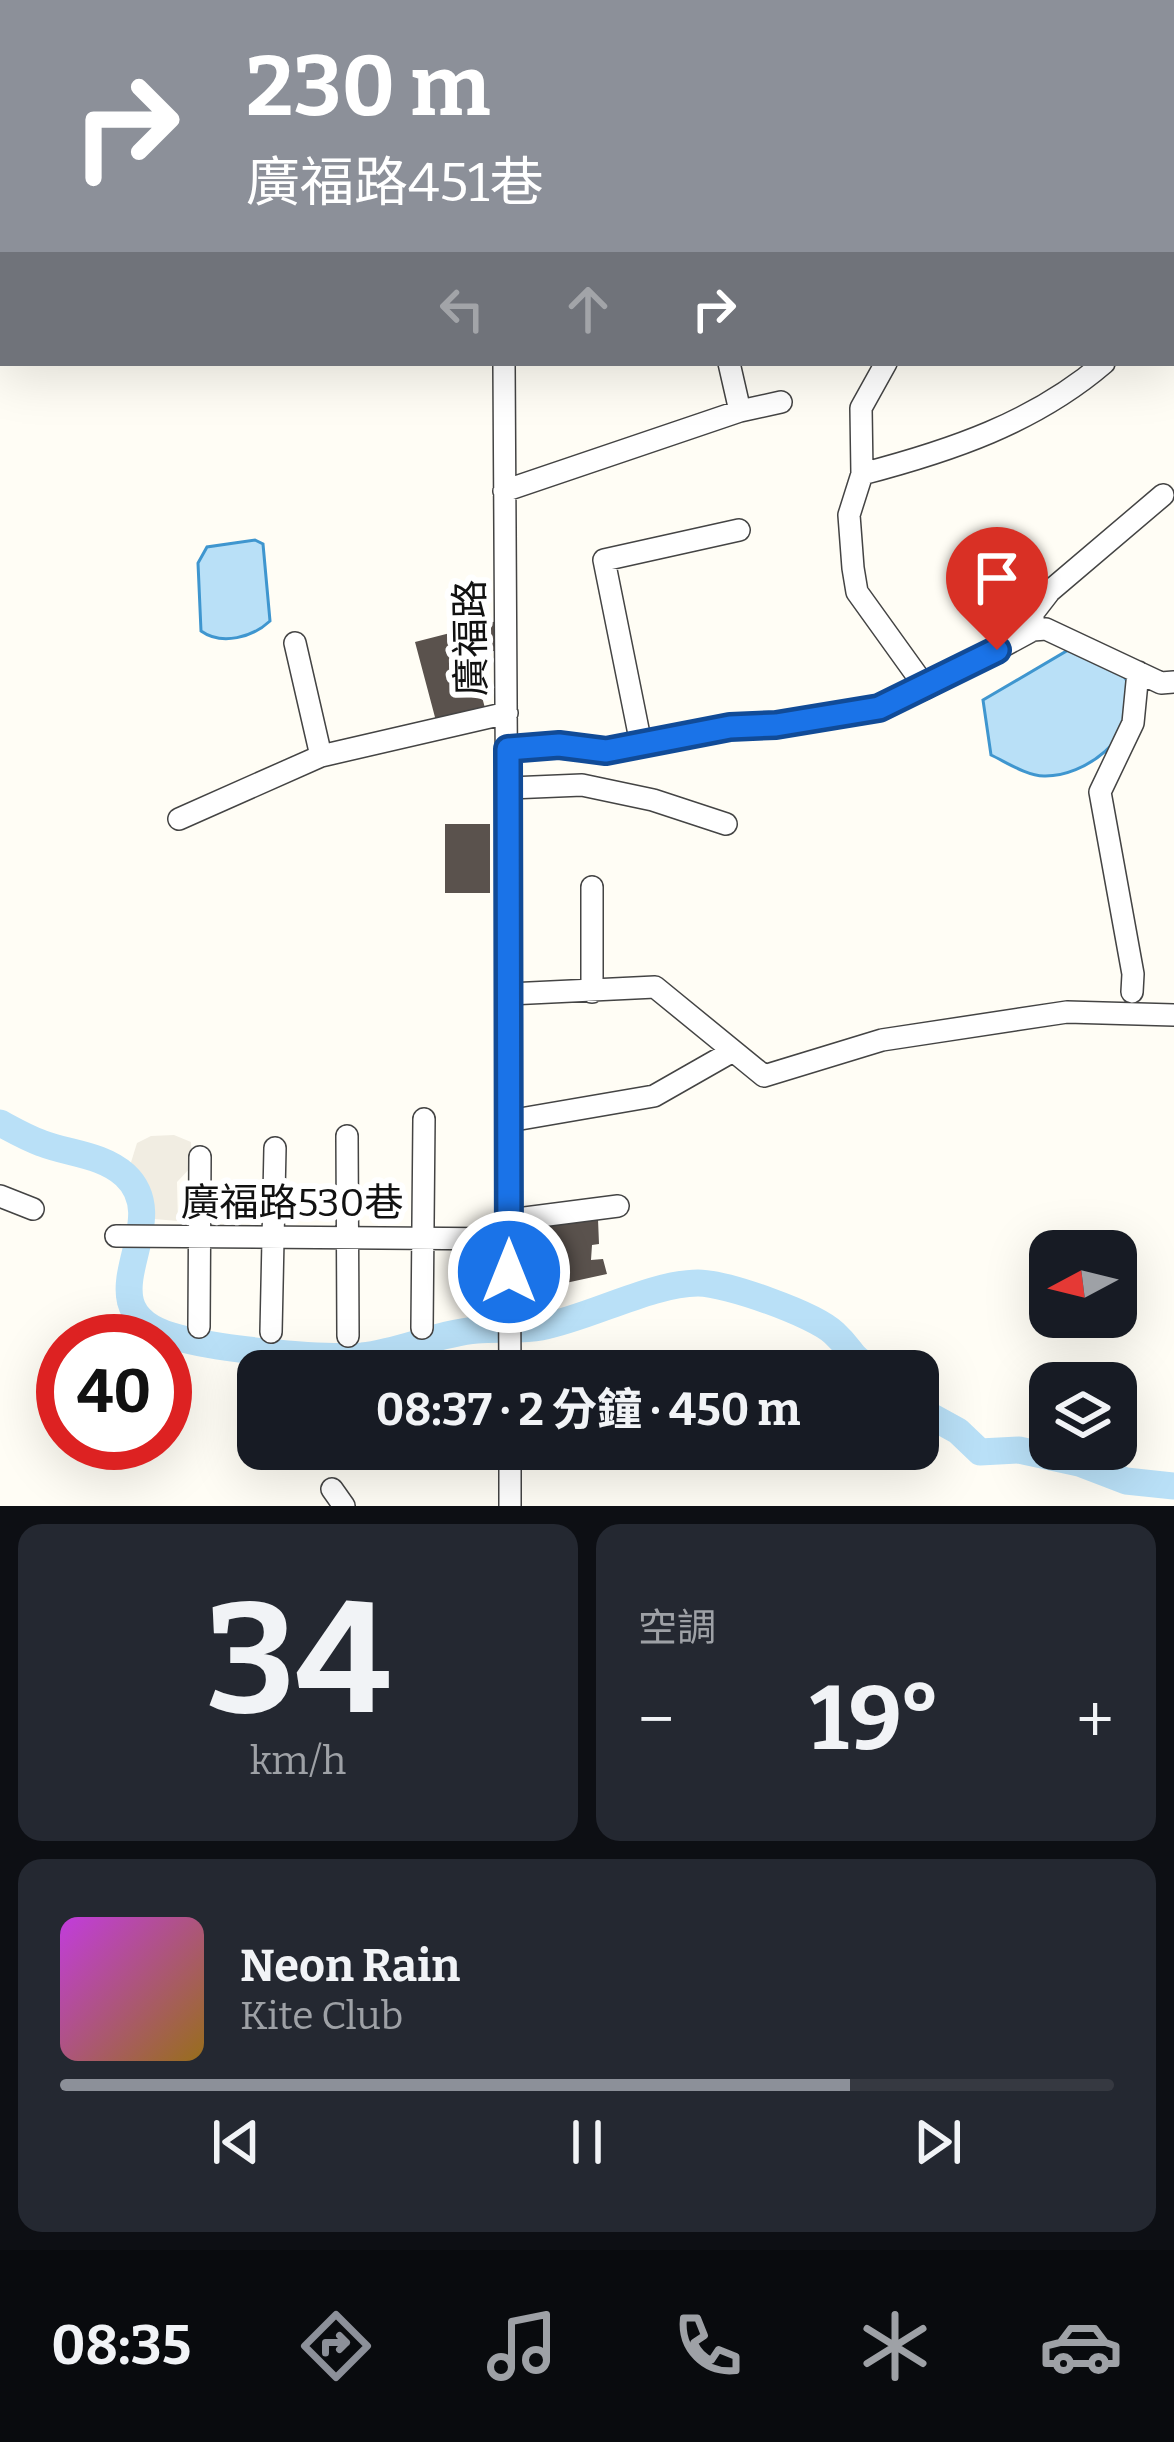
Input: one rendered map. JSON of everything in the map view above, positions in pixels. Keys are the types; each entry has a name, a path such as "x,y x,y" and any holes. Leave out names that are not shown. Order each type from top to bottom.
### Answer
{"street":[{"name":"廣福路","path":"504,366 510,1350"},
{"path":"730,366 740,411"},
{"path":"884,366 861,408 862,474 849,515 857,592 926,688"},
{"path":"862,474 905,463 1037,413 1100,366"},
{"path":"505,491 740,411 781,402"},
{"path":"1033,630 1033,613 1050,591 1163,496"},
{"path":"641,744 604,560 739,530"},
{"path":"508,749 559,745 606,751 730,727 776,725 879,708 1033,630 1046,628 1161,682 1174,682"},
{"path":"295,643 321,756"},
{"path":"1132,992 1133,974 1100,792 1132,723 1138,672"},
{"path":"179,819 321,756 507,713"},
{"path":"510,788 582,785 653,800 726,824"},
{"path":"592,886 592,992"},
{"path":"509,994 655,987 764,1076 882,1040 1067,1012 1174,1015"},
{"path":"509,1121 654,1096 733,1051"},
{"path":"422,1328 424,1119"},
{"path":"347,1136 348,1336"},
{"path":"272,1332 274,1148"},
{"path":"200,1157 200,1328"},
{"path":"0,1196 33,1209"},
{"name":"廣福路530巷","path":"116,1236 422,1238 509,1229 618,1206"},
{"path":"510,1470 510,1506"}],"shaded area":[{"path":"174,1135 191,1142 192,1166 177,1182 178,1221 142,1218 143,1194 128,1172 137,1143 151,1136"}],"water":[{"path":"255,540 263,544 270,621 237,638 209,636 201,631 198,563 207,547"},
{"path":"1070,649 1119,667 1126,680 1131,709 1117,739 1091,762 1060,775 1031,774 991,755 983,700"}],"building":[{"path":"497,621 504,648 471,657 485,708 436,721 415,642"},
{"path":"445,824 490,824 490,893 445,893"},
{"path":"538,1219 598,1219 599,1244 592,1245 591,1260 603,1259 607,1274 561,1284 561,1289 527,1290 526,1227 537,1228"}],"waterway":[{"path":"0,1123 41,1143 106,1163 125,1175 139,1195 142,1217 129,1285 132,1306 145,1323 172,1336 251,1350"},
{"path":"395,1350 462,1332 541,1327 661,1289 698,1283 790,1309 824,1325 849,1350"},
{"path":"939,1421 980,1452 1019,1450 1079,1463 1126,1481 1174,1486"}],"route":[{"path":"509,1272 508,749 559,745 606,751 730,727 776,725 879,708 997,650"}]}
